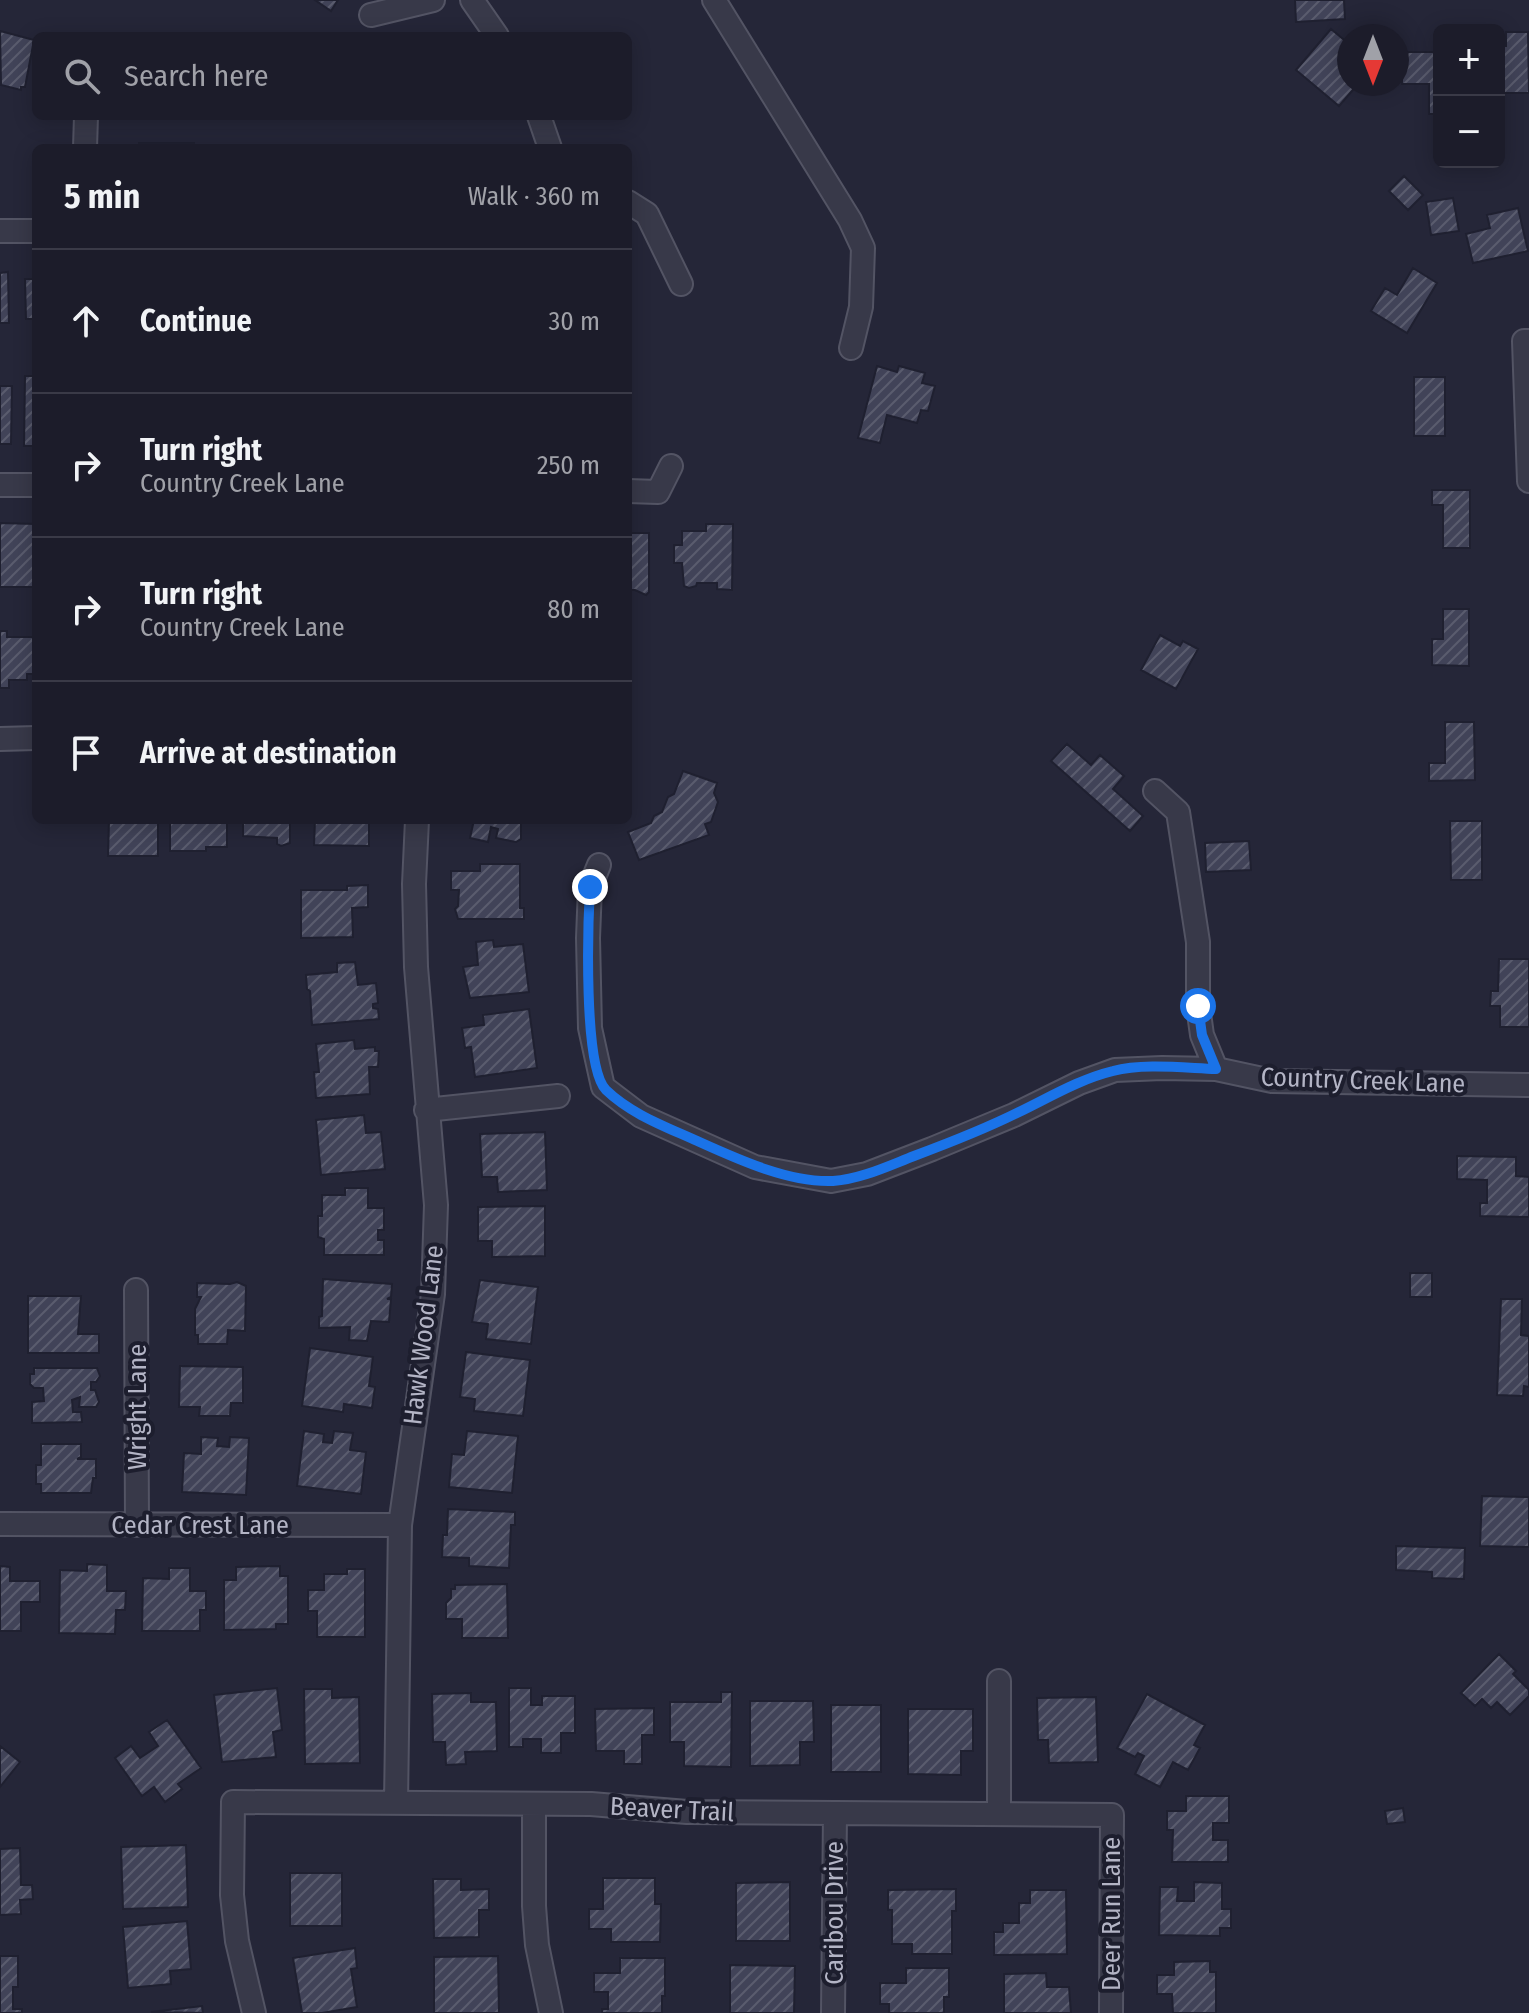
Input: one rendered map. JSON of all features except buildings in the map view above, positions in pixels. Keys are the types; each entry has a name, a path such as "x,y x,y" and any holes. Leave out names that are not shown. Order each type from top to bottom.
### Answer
{"street":[{"path":"371,15 433,0"},
{"path":"472,0 494,32"},
{"path":"714,0 850,220 863,248 861,307 851,348"},
{"path":"85,144 86,120"},
{"path":"540,120 549,144"},
{"path":"632,205 647,214 681,284"},
{"path":"0,231 32,231"},
{"path":"1527,341 1529,481"},
{"path":"632,491 658,492 671,466"},
{"path":"0,485 32,485"},
{"path":"0,739 32,738"},
{"path":"1155,791 1178,812 1198,942 1198,1006 1202,1035 1216,1069"},
{"name":"Hawk Wood Lane","path":"396,1803 400,1525 433,1294 436,1205 416,967 414,884 417,824"},
{"name":"Country Creek Lane","path":"599,865 590,887 588,938 590,1028 603,1087 641,1116 755,1167 831,1181 867,1174 1115,1070 1216,1069 1272,1081 1529,1085"},
{"path":"426,1110 558,1096"},
{"name":"Wright Lane","path":"136,1290 137,1525"},
{"name":"Cedar Crest Lane","path":"0,1524 400,1525"},
{"path":"999,1681 999,1814"},
{"name":"Beaver Trail","path":"254,2013 237,1941 232,1895 233,1802 591,1804 687,1812 1112,1815"},
{"path":"534,1804 537,1945 551,2013"},
{"name":"Caribou Drive","path":"833,2013 835,1813"},
{"name":"Deer Run Lane","path":"1111,2013 1112,1815"}],"route":[{"path":"590,887 590,1028 603,1087 641,1116 755,1167 798,1176 831,1181 867,1174 1014,1115 1079,1083 1115,1070 1216,1069 1202,1035 1198,1006"}]}
